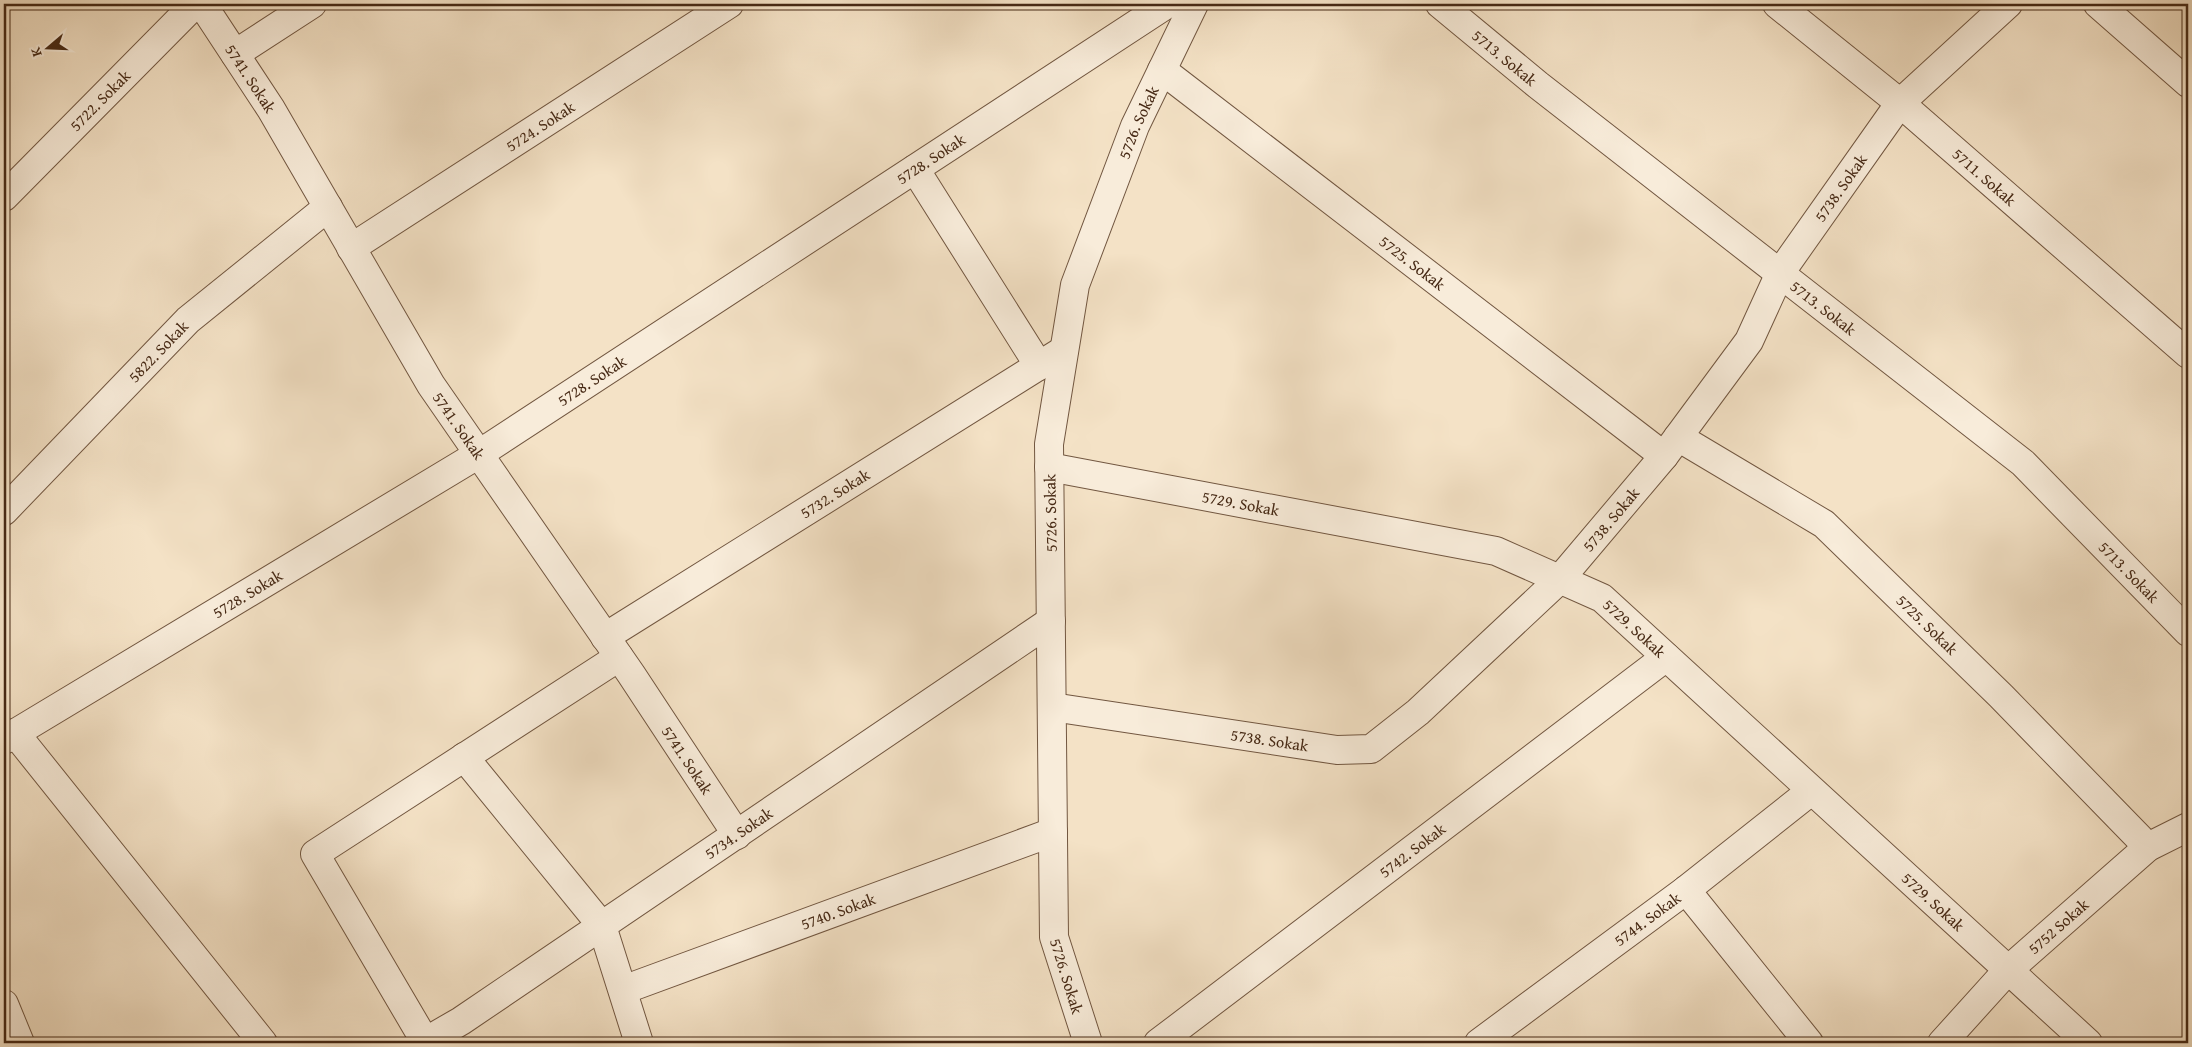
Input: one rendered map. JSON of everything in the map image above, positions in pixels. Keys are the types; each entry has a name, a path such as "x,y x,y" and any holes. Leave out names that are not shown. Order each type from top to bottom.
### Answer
{"street":[{"name":"5722. Sokak","path":"4,197 195,4"},
{"name":"5741. Sokak","path":"202,4 271,109 431,386 612,647 736,835"},
{"path":"234,54 312,4"},
{"name":"5724. Sokak","path":"352,248 729,4"},
{"name":"5728. Sokak","path":"10,736 479,454 1167,4"},
{"name":"5726. Sokak","path":"1088,1043 1054,937 1049,444 1075,285 1134,126 1194,4"},
{"name":"5713. Sokak","path":"1440,4 1538,85 2023,463 2188,632"},
{"name":"5711. Sokak","path":"1777,4 1900,104 2188,354"},
{"name":"5738. Sokak","path":"1052,707 1337,750 1371,749 1418,712 1560,579 1671,446 1749,341 1780,273 1900,104 2008,4"},
{"path":"2098,4 2188,83"},
{"name":"5725. Sokak","path":"1162,70 1671,446 1824,524 2001,696 2148,847"},
{"path":"915,169 1039,366"},
{"name":"5822. Sokak","path":"4,511 188,320 328,208"},
{"name":"5732. Sokak","path":"425,1043 315,854 464,757 612,647 1064,350"},
{"name":"5729. Sokak","path":"1049,467 1496,551 1602,598 2007,971 2088,1043"},
{"name":"5734. Sokak","path":"425,1043 462,1021 1051,622"},
{"name":"5742. Sokak","path":"1158,1043 1666,656"},
{"path":"10,736 263,1043"},
{"path":"464,757 602,926 639,1043"},
{"name":"5744. Sokak","path":"1479,1043 1508,1035 1811,790"},
{"name":"5752 Sokak","path":"1942,1043 2007,971 2148,847 2188,827"},
{"name":"5740. Sokak","path":"622,990 1053,832"},
{"path":"1686,890 1809,1043"},
{"path":"4,1004 20,1043"}]}
